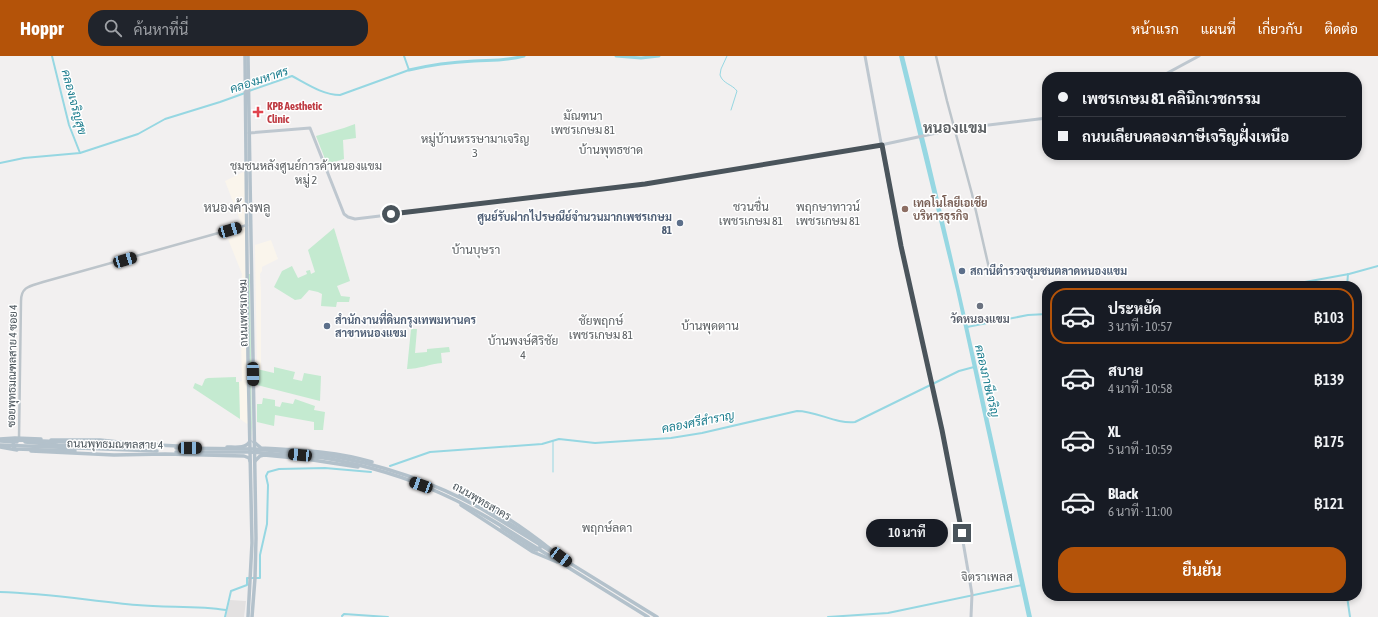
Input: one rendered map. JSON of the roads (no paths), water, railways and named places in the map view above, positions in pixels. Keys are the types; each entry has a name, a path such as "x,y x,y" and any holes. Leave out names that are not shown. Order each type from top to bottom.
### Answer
{"main road":[{"name":"ถนนเพชรเกษม","path":"245,56 248,133 253,462 253,578 250,616"},
{"name":"ถนนเพชรเกษม","path":"247,92 248,56"},
{"path":"865,56 899,236 955,495 972,595 972,617"},
{"path":"1169,72 1198,56"},
{"path":"248,133 310,128 344,214 352,219 634,186 882,145 955,129 1042,119"},
{"name":"ถนนเพชรเกษม","path":"248,133 247,225 249,273"},
{"name":"ถนนพุทธมณฑลสาย 4","path":"0,440 18,438 100,440 149,445 238,447"},
{"name":"ถนนพุทธมณฑลสาย 4","path":"0,440 176,450"},
{"path":"112,442 17,440 14,441 13,445 16,449 122,454"},
{"path":"238,447 247,446 252,441 260,447 339,455 366,461 386,468"},
{"path":"91,442 106,445"},
{"name":"ถนนพุทธมณฑลสาย 4","path":"0,446 17,450 38,452 238,456 247,457 253,462"},
{"name":"ถนนพุทธมณฑลสาย 4","path":"0,446 115,450 254,450"},
{"path":"238,447 242,451 238,456"},
{"path":"274,456 271,455 270,452 271,450 275,449"},
{"path":"99,452 115,450"},
{"name":"ถนนพุทธสาคร","path":"254,450 347,459 386,468 455,494 482,509 648,617"},
{"path":"253,462 262,456 274,456 374,469"},
{"name":"ถนนพุทธสาคร","path":"325,456 374,469 421,485 452,498 498,523 657,617"},
{"path":"452,498 534,549 537,550 540,548 538,541 481,505 455,494"}],"street":[{"path":"936,56 972,194 989,268"},
{"name":"ซอยพุทธมณฑลสาย 4 ซอย 4","path":"18,438 21,295 25,288 247,225"}],"water":[{"path":"899,56 904,56 938,196 1032,617 1027,617 956,290"}],"waterway":[{"name":"คลองเจริญสุข","path":"52,56 69,125 80,153"},
{"name":"คลองมหาศร","path":"249,91 292,76 321,91 334,95 340,95 409,70 404,56"},
{"name":"คลองมหาศร","path":"409,70 466,61 505,60 524,56"},
{"name":"คลองมหาศร","path":"616,56 641,58 659,56"},
{"path":"727,56 720,75 725,82 737,91 731,110"},
{"name":"คลองมหาศร","path":"0,163 24,158 80,153 138,134 165,119 245,93"},
{"path":"1310,281 1349,274 1378,266"},
{"path":"1347,281 1348,274"},
{"path":"967,327 1028,315 1042,314"},
{"name":"คลองศรีสำราญ","path":"390,466 430,452 542,444 559,439 595,443 671,438 702,433 797,411 812,413 840,421 855,422 959,371 974,367"},
{"path":"553,441 553,472"},
{"path":"225,617 231,591 247,585 247,578 260,578 260,555 267,524 268,485 266,476 268,472 279,469 325,468 371,472"},
{"path":"828,617 888,613 1022,585"},
{"path":"0,592 52,595 137,605 226,610"},
{"path":"1348,601 1350,617"},
{"path":"342,616 344,614 388,617"}],"place":[{"name":"KPB Aesthetic Clinic","path":"258,112"},
{"name":"เทคโนโลยีเอเชีย บริหารธุรกิจ","path":"905,209"},
{"name":"ศูนย์รับฝากไปรษณีย์จำนวนมากเพชรเกษม 81","path":"680,223"},
{"name":"สถานีตำรวจชุมชนตลาดหนองแขม","path":"962,271"},
{"name":"วัดหนองแขม","path":"980,306"},
{"name":"สำนักงานที่ดินกรุงเทพมหานคร สาขาหนองแขม","path":"327,326"}],"district":[{"name":"มัณฑนา เพชรเกษม 81","path":"583,123"},
{"name":"หนองแขม","path":"955,128"},
{"name":"หมู่บ้านหรรษามาเจริญ 3","path":"475,146"},
{"name":"บ้านพุทธชาด","path":"611,150"},
{"name":"ชุมชนหลังศูนย์การค้าหนองแขม หมู่ 2","path":"306,173"},
{"name":"หนองค้างพลู","path":"237,207"},
{"name":"ชวนชื่น เพชรเกษม 81","path":"751,214"},
{"name":"พฤกษาทาวน์ เพชรเกษม 81","path":"828,214"},
{"name":"บ้านบุษรา","path":"476,250"},
{"name":"บ้านพุดตาน","path":"710,326"},
{"name":"ชัยพฤกษ์ เพชรเกษม 81","path":"601,328"},
{"name":"บ้านพงษ์ศิริชัย 4","path":"523,348"},
{"name":"พฤกษ์ลดา","path":"607,528"},
{"name":"จิตราเพลส","path":"987,577"}],"water label":[{"name":"คลองภาษีเจริญ","path":"987,381"}]}
